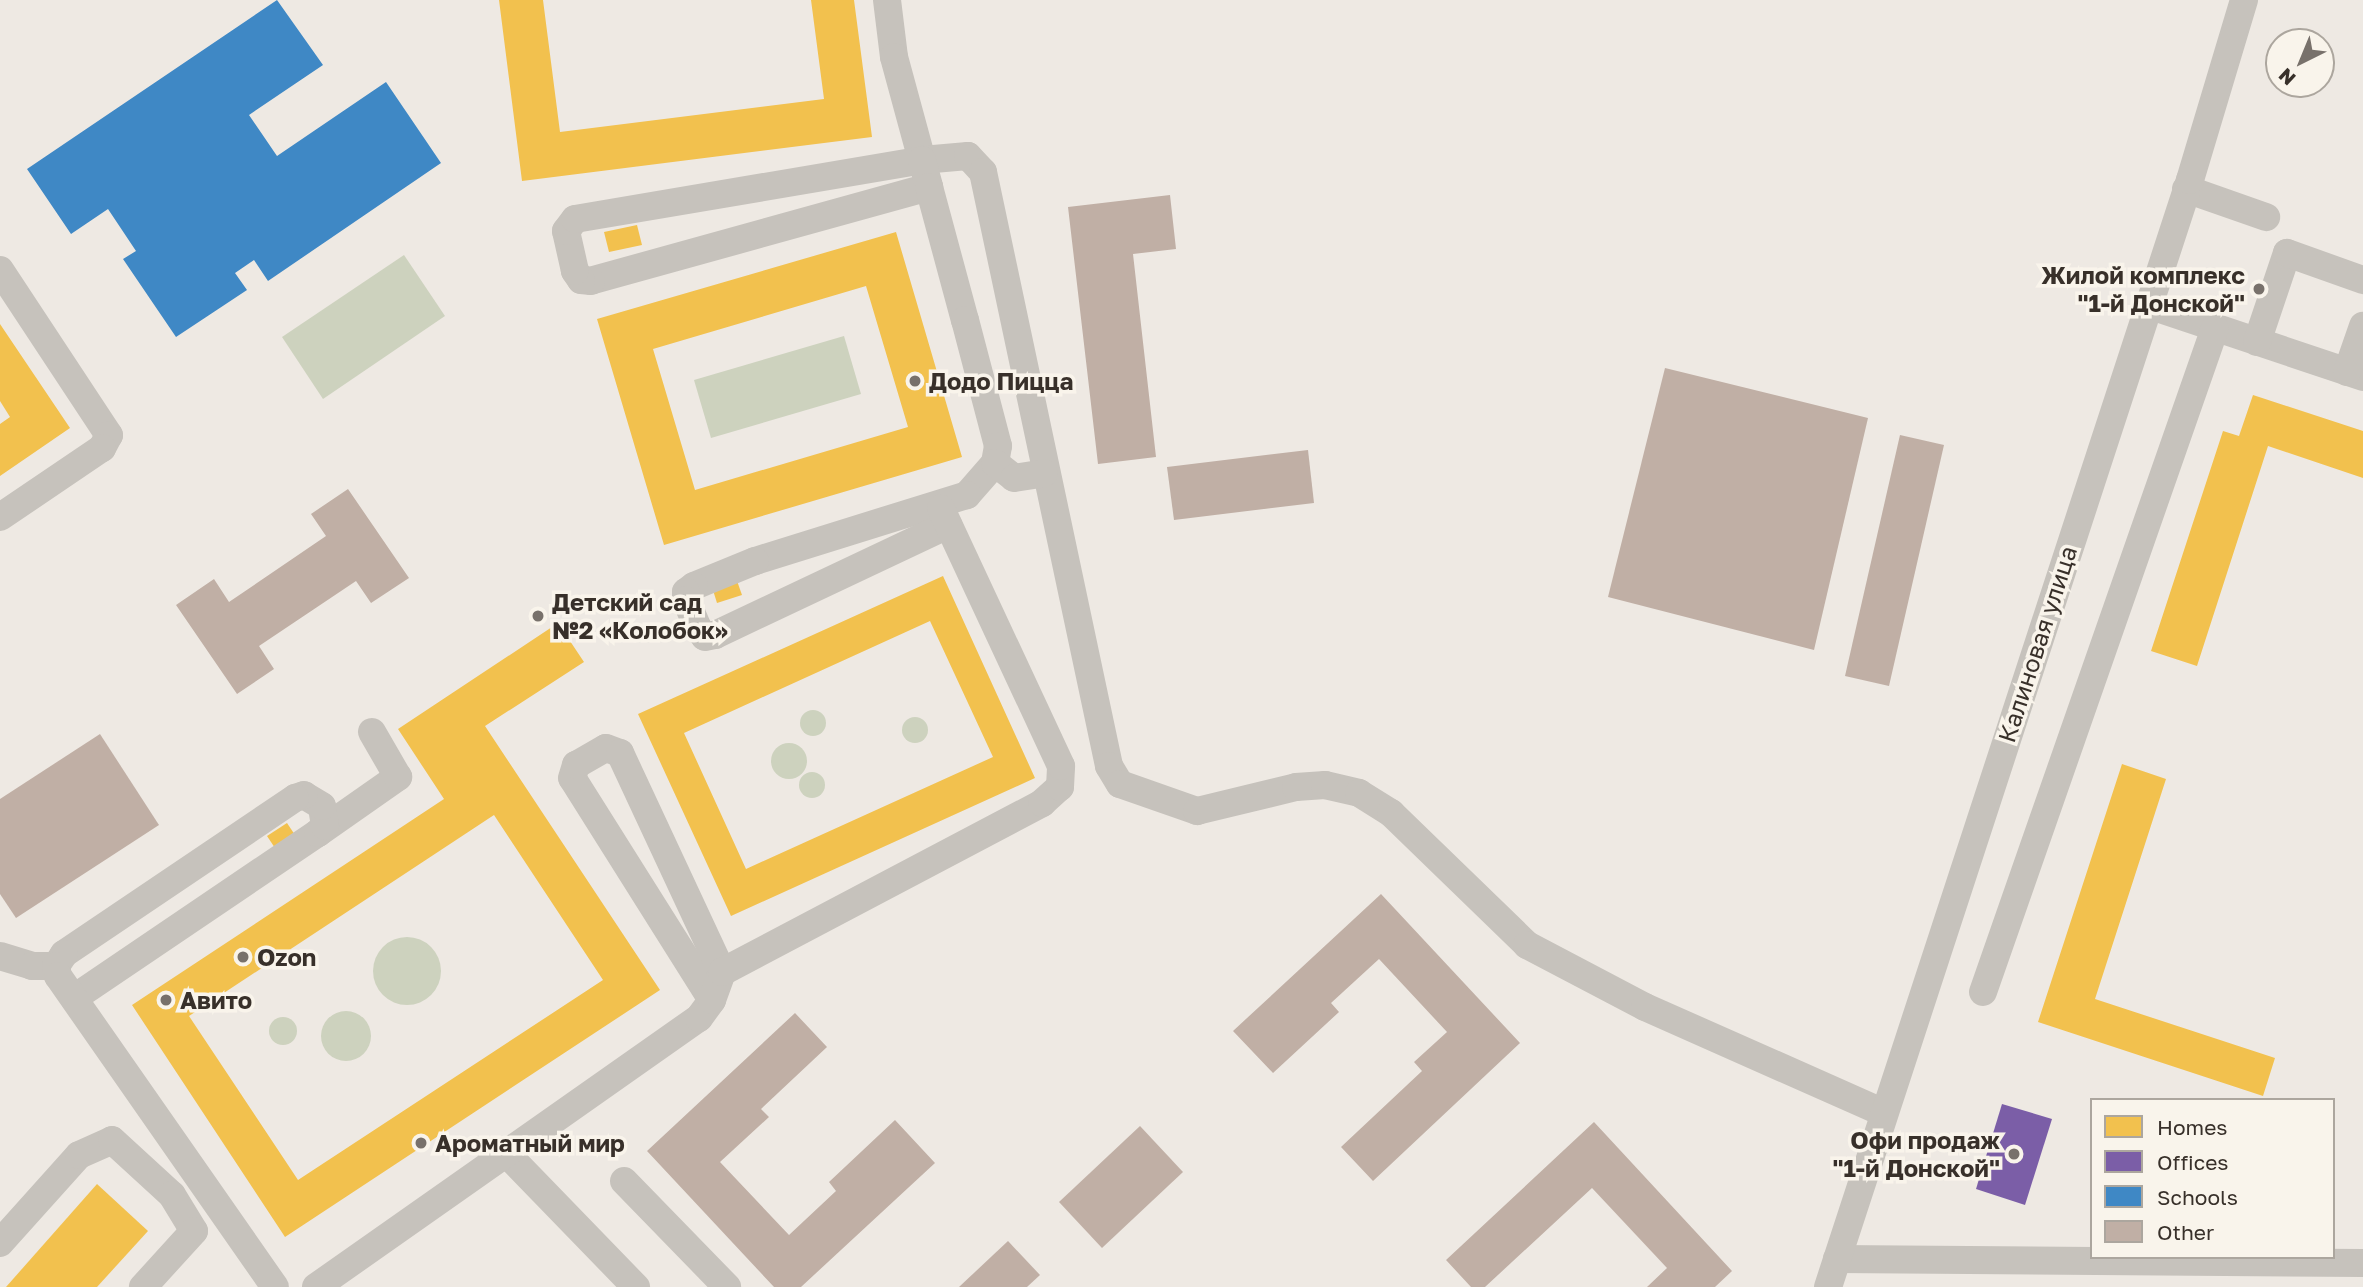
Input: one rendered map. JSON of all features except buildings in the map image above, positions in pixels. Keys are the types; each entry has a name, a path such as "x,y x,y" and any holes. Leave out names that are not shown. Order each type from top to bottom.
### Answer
{"street":[{"path":"887,0 894,57 998,446 995,463 967,495 943,514 715,635 705,637 698,628 686,600 686,592 694,586 755,561 943,514"},
{"name":"Калиновая улица","path":"1828,1287 2186,189 2244,0"},
{"path":"929,187 591,281 582,280 575,271 566,231 575,219 958,154 978,163 983,172 1044,473 1109,766 1120,784 1197,811 1296,787 1325,785 1359,793 1391,813 1527,945 1645,1007 1884,1113"},
{"path":"2186,189 2266,217"},
{"path":"2257,342 2287,253 2363,280"},
{"path":"0,270 109,435 103,447 0,517"},
{"path":"2148,305 2355,375 2363,326"},
{"path":"1983,992 2215,328"},
{"path":"995,463 1014,478 1044,473"},
{"path":"316,1287 699,1018 712,1000 723,972 1042,803 1060,787 1061,766 943,514"},
{"path":"74,998 398,777 372,732"},
{"path":"712,1000 572,778 576,765 606,748 620,753 723,972"},
{"path":"56,966 65,954 295,798 304,795 322,806 326,816 318,833"},
{"path":"0,956 32,966 56,966"},
{"path":"56,966 74,998 275,1287"},
{"path":"0,1243 79,1155 112,1140 172,1195 194,1231 143,1287"},
{"path":"506,1153 636,1287"},
{"path":"624,1181 727,1287"},
{"path":"1837,1259 2363,1264"}],"green space":[{"path":"404,255 445,316 323,399 282,337"},
{"path":"844,336 861,394 711,438 694,380"},
{"path":"813,710 822,714 826,723 822,732 813,736 804,732 800,723 804,714"},
{"path":"915,717 924,721 928,730 924,739 915,743 906,739 902,730 906,721"},
{"path":"789,743 802,748 807,761 802,774 789,779 776,774 771,761 776,748"},
{"path":"812,772 821,776 825,785 821,794 812,798 803,794 799,785 803,776"},
{"path":"407,937 420,940 431,947 438,958 441,971 438,984 431,995 420,1002 407,1005 394,1002 383,995 376,984 373,971 376,958 383,947 394,940"},
{"path":"346,1011 364,1018 371,1036 364,1054 346,1061 328,1054 321,1036 328,1018"},
{"path":"283,1017 293,1021 297,1031 293,1041 283,1045 273,1041 269,1031 273,1021"}],"place":[{"name":"Жилой комплекс \"1-й Донской\"","path":"2259,289"},
{"name":"Додо Пицца","path":"915,381"},
{"name":"Детский сад №2 «Колобок»","path":"538,616"},
{"name":"Ozon","path":"243,957"},
{"name":"Авито","path":"166,1000"},
{"name":"Ароматный мир","path":"421,1143"},
{"name":"Офи продаж \"1-й Донской\"","path":"2014,1154"}]}
